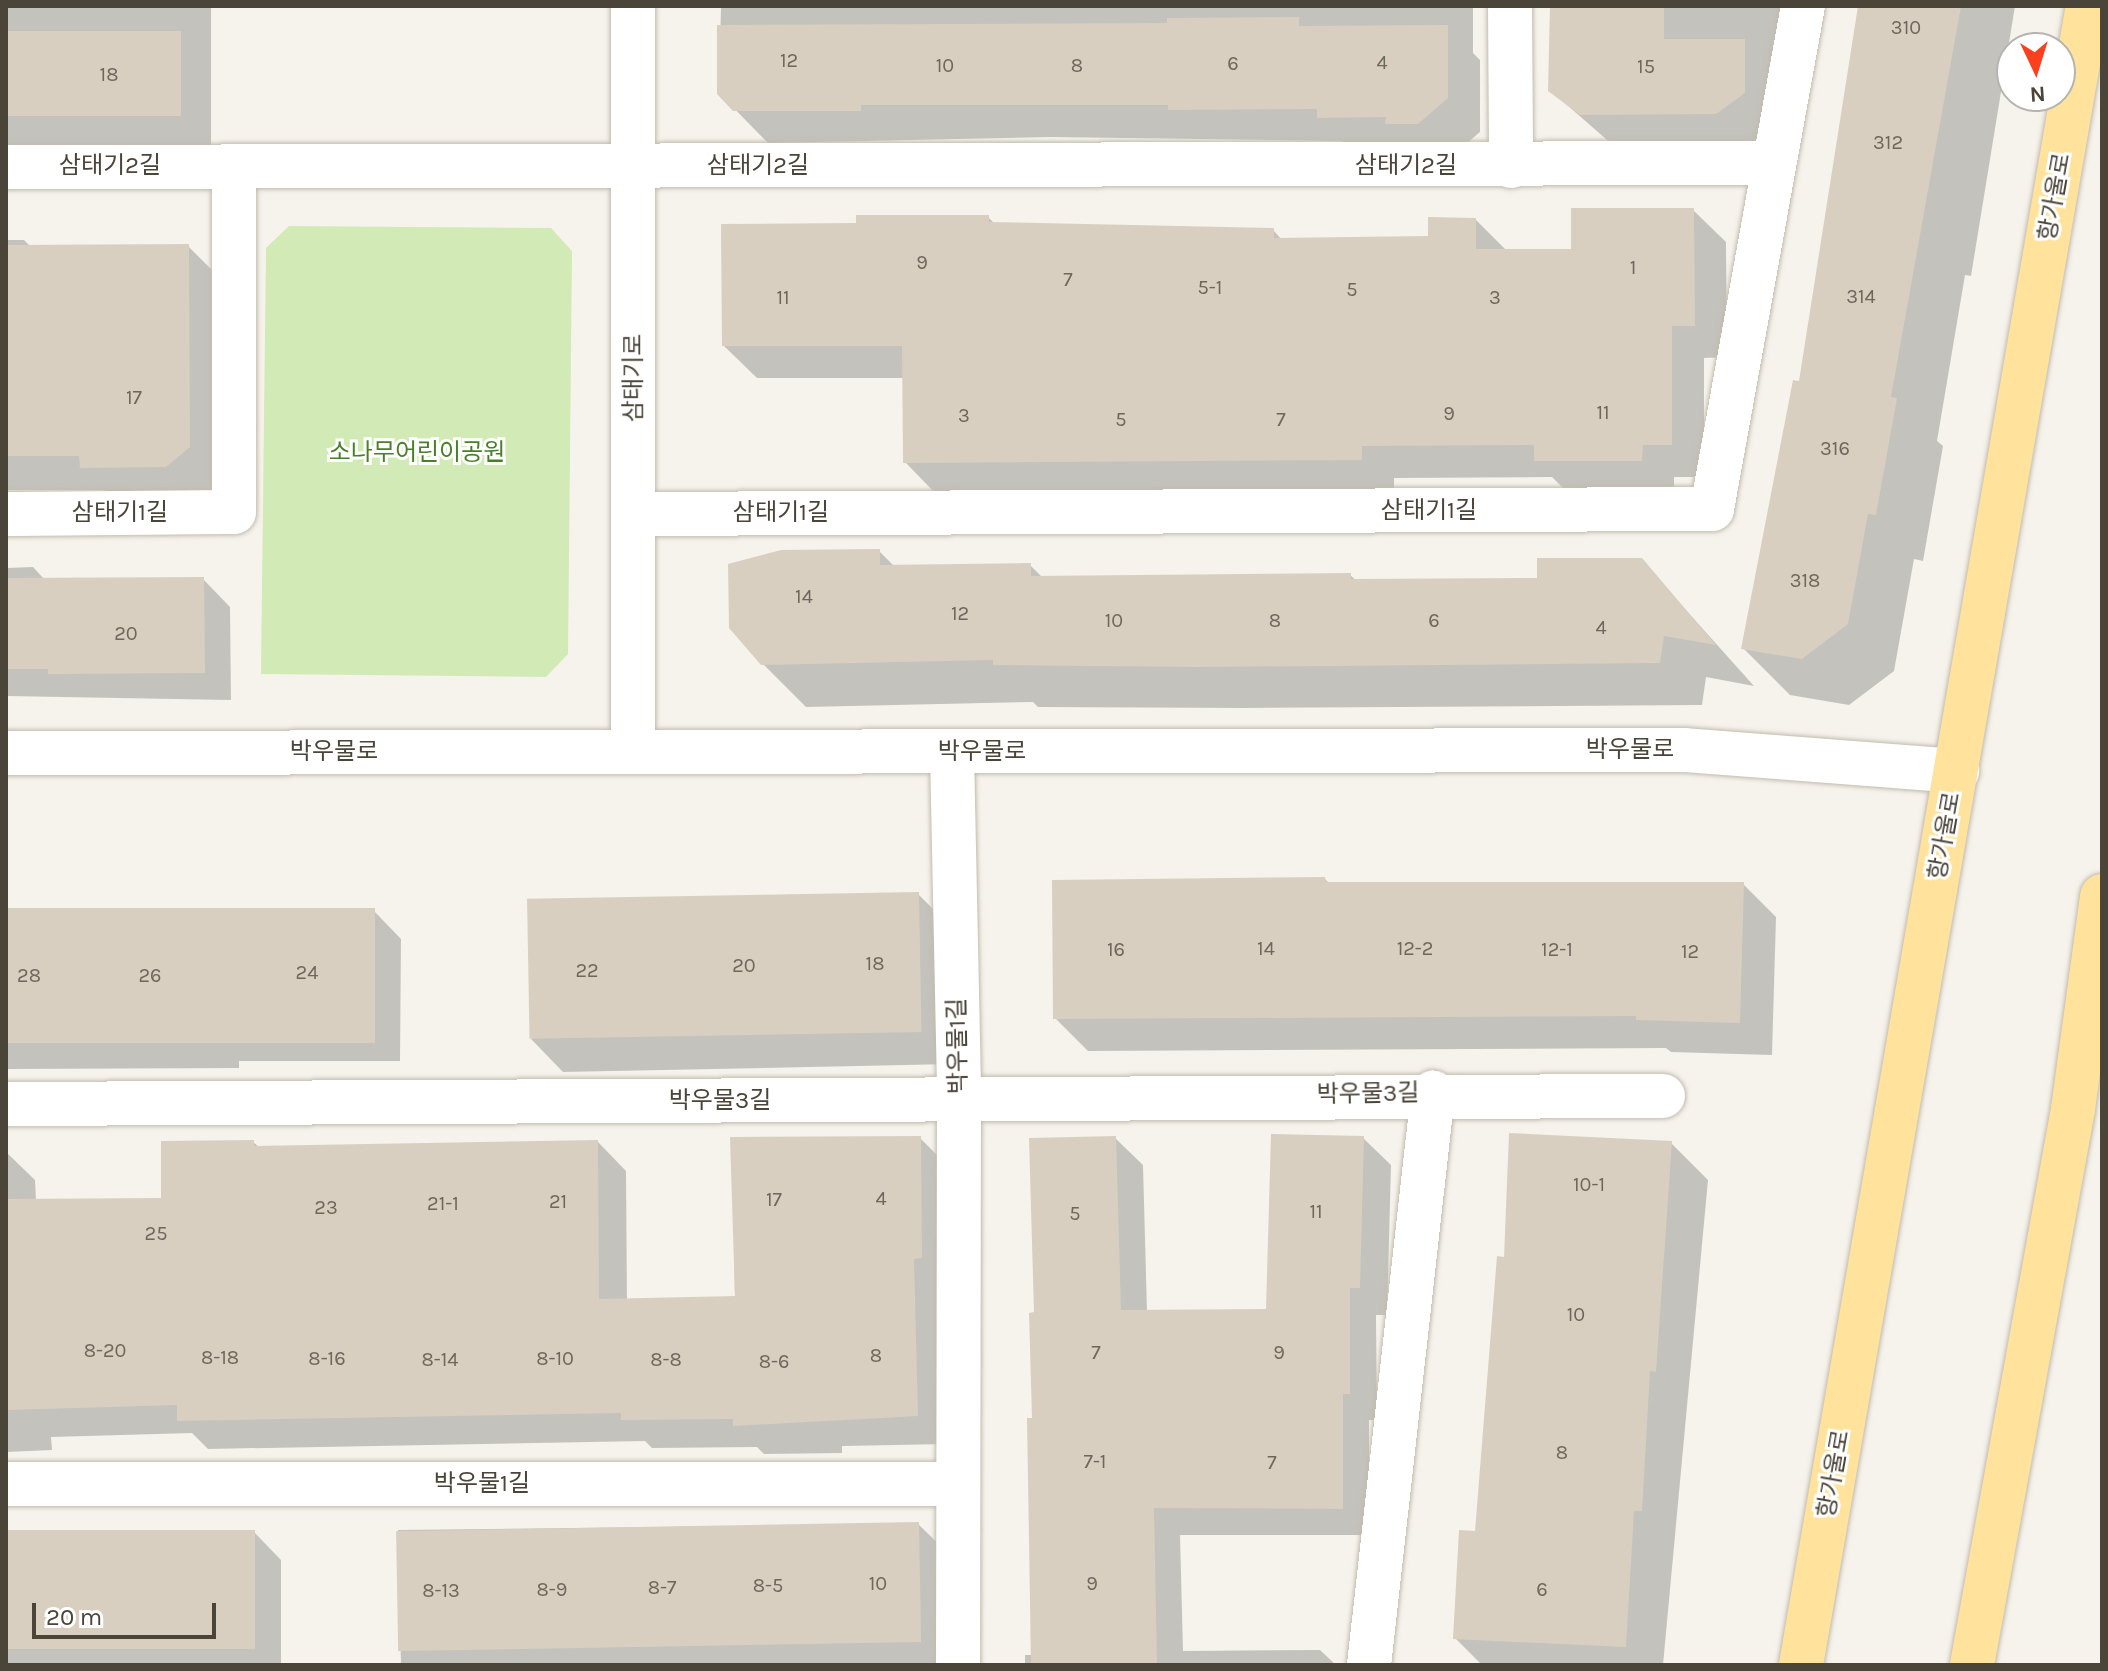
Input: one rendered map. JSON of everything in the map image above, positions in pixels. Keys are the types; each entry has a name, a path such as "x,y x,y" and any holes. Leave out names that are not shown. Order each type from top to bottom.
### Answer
{"main road":[{"name":"항가울로","path":"1801,1665 2088,6"},
{"path":"1972,1665 2073,1109 2102,896"}],"street":[{"name":"삼태기로","path":"633,6 633,749"},
{"path":"1510,6 1511,166"},
{"name":"삼태기1길","path":"634,514 1712,509 1772,163 1803,6"},
{"name":"삼태기2길","path":"6,167 1511,166 1772,163"},
{"name":"삼태기1길","path":"6,514 234,512 234,166"},
{"name":"박우물로","path":"6,753 633,749 952,753 1685,750 1957,771"},
{"name":"박우물1길","path":"952,753 959,1101 958,1665"},
{"name":"박우물3길","path":"1369,1665 1433,1093"},
{"name":"박우물3길","path":"6,1104 959,1101 1433,1093 1663,1096"},
{"name":"박우물1길","path":"6,1484 957,1484"}],"green space":[{"name":"소나무어린이공원","path":"289,226 551,228 572,251 568,654 546,677 261,674 266,248"}],"building":[{"path":"1550,6 1664,6 1664,39 1745,39 1745,93 1716,114 1580,115 1548,91"},
{"path":"1858,6 1961,6 1891,397 1897,398 1876,515 1868,514 1848,624 1802,659 1741,649 1793,380 1799,381"},
{"path":"1299,17 1299,26 1448,25 1448,98 1418,124 1385,124 1386,117 1317,118 1317,109 1168,110 1168,105 861,105 861,111 733,111 717,94 717,25 1167,23 1167,18"},
{"path":"6,31 181,31 181,116 6,116"},
{"path":"1571,208 1694,208 1695,326 1672,326 1672,445 1643,445 1642,461 1534,461 1534,445 1362,446 1362,460 903,463 902,346 722,346 721,224 856,223 856,215 989,215 989,222 1274,228 1274,238 1428,236 1428,217 1476,218 1476,249 1571,249"},
{"path":"189,244 190,447 166,467 80,468 79,456 6,456 6,245"},
{"path":"880,549 880,565 1031,563 1031,576 1351,573 1351,579 1537,578 1537,558 1642,558 1716,645 1664,636 1660,663 1199,667 993,665 993,660 761,665 729,628 728,564 781,550"},
{"path":"204,577 205,673 48,674 48,669 6,669 6,578"},
{"path":"1325,877 1326,882 1744,882 1740,1023 1636,1020 1636,1016 1053,1019 1052,880"},
{"path":"919,892 921,1032 530,1039 527,899"},
{"path":"6,908 375,908 375,1043 6,1043"},
{"path":"1509,1133 1672,1141 1656,1372 1650,1371 1642,1511 1634,1511 1626,1647 1453,1639 1459,1530 1475,1531 1497,1256 1504,1257"},
{"path":"1271,1134 1364,1136 1360,1288 1350,1288 1350,1394 1343,1394 1343,1509 1154,1508 1157,1665 1031,1665 1027,1418 1032,1418 1029,1313 1034,1312 1029,1138 1116,1136 1121,1310 1266,1309"},
{"path":"921,1136 922,1258 914,1259 918,1416 733,1426 733,1419 621,1420 621,1413 177,1421 177,1405 6,1410 6,1199 161,1198 161,1141 254,1140 254,1146 598,1140 599,1299 735,1296 730,1137"},
{"path":"919,1522 921,1642 398,1651 396,1531"},
{"path":"6,1530 255,1530 255,1649 6,1649"}]}
